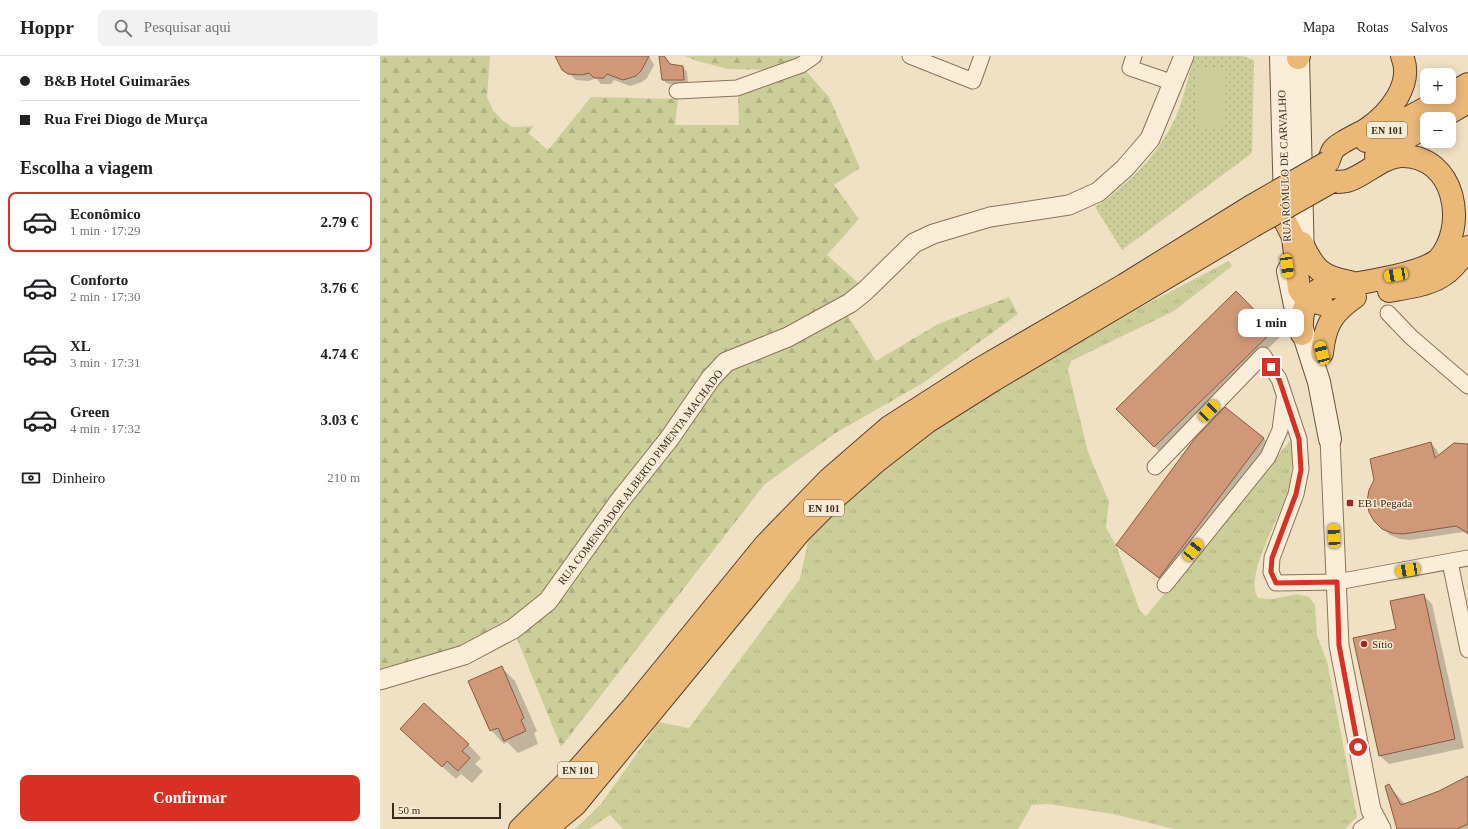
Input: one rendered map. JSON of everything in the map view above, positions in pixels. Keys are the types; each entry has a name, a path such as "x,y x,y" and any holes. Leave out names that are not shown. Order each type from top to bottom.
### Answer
{"highway":[{"path":"1286,223 1293,237 1299,289 1303,296 1308,300 1322,304 1354,290 1427,267 1439,260 1451,247 1458,233 1461,222 1461,209 1457,195 1449,180 1435,166 1418,158 1400,156 1384,162 1347,181 1330,172 1333,149 1368,128 1391,108 1404,82 1405,70 1402,56"},
{"path":"1456,91 1468,84"},
{"path":"1451,112 1468,102"},
{"name":"EN 101","path":"520,829 567,782 632,708 765,545 829,479 889,427 978,370 1171,257 1252,216 1330,172 1435,104"},
{"name":"EN 101","path":"1330,172 1420,129"},
{"name":"EN 101","path":"546,829 575,805 799,533 827,505 877,460 914,431 961,400 1252,216"},
{"path":"1302,243 1313,265 1322,273 1354,290 1427,284 1452,270 1468,247"},
{"path":"1322,353 1323,338 1331,319 1354,290"},
{"path":"1302,334 1301,318 1308,300"}],"main road":[{"name":"RUA RÓMULO DE CARVALHO","path":"1294,56 1286,223 1290,284 1302,334 1319,382 1330,439"},
{"name":"RUA RÓMULO DE CARVALHO","path":"1294,56 1302,243 1308,300 1322,353 1330,398 1330,439"}],"street":[{"path":"677,91 737,88 801,66 814,56"},
{"path":"910,56 973,81 982,56"},
{"path":"1134,56 1130,68 1174,83"},
{"name":"RUA COMENDADOR ALBERTO PIMENTA MACHADO","path":"380,680 464,655 513,629 548,601 618,503 669,440 711,378 726,362 788,337 850,303 865,291 914,243 933,234 990,217 1069,205 1098,192 1125,168 1150,139 1184,56"},
{"path":"1388,313 1411,337 1468,386"},
{"path":"1155,467 1263,355 1279,379 1285,396 1299,439 1301,470 1296,494 1272,558 1271,572 1276,583 1337,582 1468,558"},
{"path":"1166,585 1268,457 1280,430 1285,396"},
{"name":"RUA RÓMULO DE CARVALHO","path":"1330,439 1339,645 1371,810 1372,826"},
{"path":"1450,562 1468,650"}],"green space":[{"path":"380,56 490,56 487,97 493,110 502,120 512,127 534,126 528,133 548,150 591,97 678,99 675,125 739,125 738,95 805,70 829,97 860,168 834,185 859,219 827,255 863,287 845,311 876,361 938,324 1009,297 1018,314 923,383 834,434 764,485 561,747 513,629 380,680"},
{"path":"685,56 806,56 784,70 729,69 697,61"},
{"path":"1195,56 1243,56 1254,60 1252,153 1122,250 1095,207 1108,198 1133,176 1155,152 1179,109"},
{"path":"1195,67 1226,67 1225,128 1195,127"},
{"path":"1229,261 1232,266 1174,311 1071,361 1068,370 1088,452 1109,502 1106,528 1116,545 1140,611 1146,616 1293,437 1291,476 1288,489 1259,561 1255,588 1258,598 1273,599 1297,594 1309,597 1315,605 1317,636 1327,661 1357,817 1345,829 1174,829 1113,814 1048,804 1032,805 1018,829 623,829 610,815 589,829 575,829 601,804 659,722 689,728 800,579 810,532 859,488 919,442 986,397 1143,306"}],"building":[{"path":"555,56 649,56 641,71 636,76 623,80 607,74 604,78 594,78 589,73 582,75 568,74 562,70"},
{"path":"659,56 664,56 670,64 683,66 684,80 662,80"},
{"path":"1236,291 1274,330 1154,447 1116,409"},
{"path":"1225,407 1264,438 1159,578 1116,545 1196,437"},
{"path":"1431,442 1435,458 1454,443 1468,444 1468,533 1456,526 1403,534 1392,533 1382,529 1374,521 1369,512 1367,501 1369,490 1374,480 1370,459"},
{"path":"1424,594 1455,739 1379,756 1353,638 1396,629 1390,601"},
{"path":"502,666 524,718 521,720 526,731 504,741 498,728 490,731 468,681"},
{"path":"424,703 469,744 462,751 470,758 458,771 447,761 442,767 400,729"},
{"path":"1468,776 1468,824 1457,829 1397,829 1385,786 1389,784 1401,805 1439,791"}],"place":[{"name":"EB1 Pegada","path":"1350,503"},
{"name":"Sítio","path":"1364,644"}],"route":[{"path":"1271,367 1279,379 1299,439 1301,470 1296,494 1272,558 1271,572 1276,583 1298,584 1337,582 1339,645 1358,747"}]}
